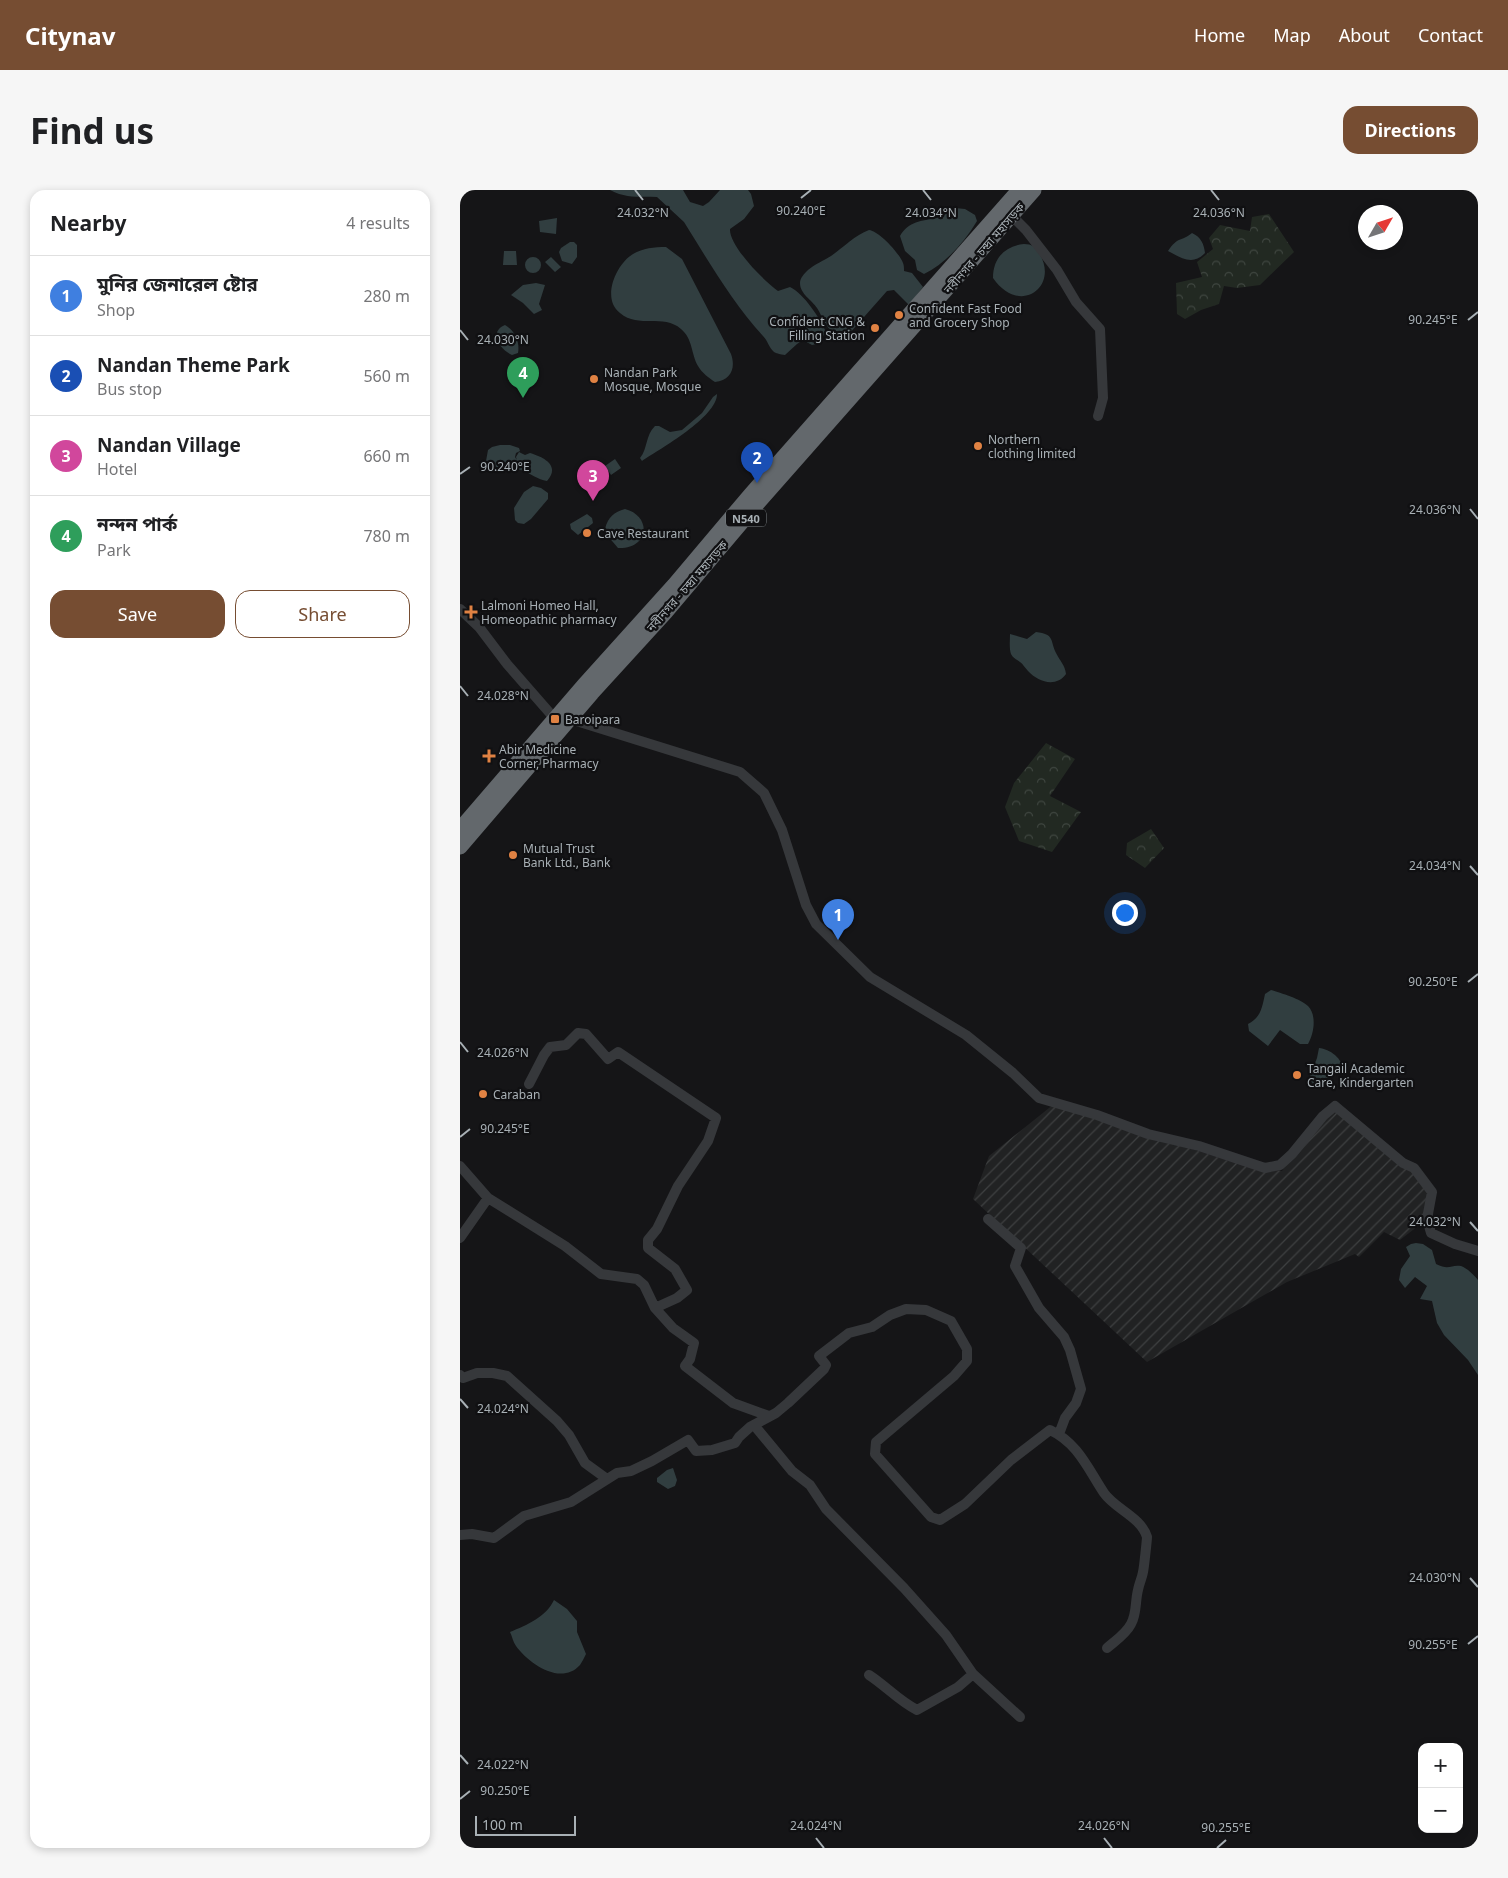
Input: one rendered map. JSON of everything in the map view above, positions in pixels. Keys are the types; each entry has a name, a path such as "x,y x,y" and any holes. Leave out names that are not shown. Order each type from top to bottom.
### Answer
{"highway":[{"name":"নবীনগর - চন্দ্রা মহাসড়ক","path":"460,847 570,719 666,612 773,478 1019,190"},
{"name":"নবীনগর - চন্দ্রা মহাসড়ক","path":"460,829 674,585 1034,190"}],"street":[{"path":"1012,216 1026,230 1057,270 1076,302 1100,329 1103,398 1098,416"},
{"path":"460,609 479,627 507,664 555,719"},
{"path":"570,719 740,772 764,793 782,830 806,905 816,924 870,977 966,1035 1039,1098 1097,1115 1148,1134 1200,1146 1265,1168 1280,1165 1335,1106 1403,1163 1414,1168 1432,1192 1427,1219 1431,1232 1455,1244 1478,1251"},
{"path":"529,1084 544,1054 550,1047 566,1045 578,1033 586,1034 608,1059 618,1052 716,1118 708,1141 678,1186 657,1229 648,1240 648,1248 675,1269 687,1290 677,1298 655,1308"},
{"path":"460,1166 488,1198 565,1246 601,1274 637,1279 644,1285 655,1308 673,1328 694,1343 690,1359 685,1366 733,1402 769,1416"},
{"path":"460,1238 488,1198"},
{"path":"988,1219 1021,1248 1015,1266 1039,1308 1064,1337 1070,1350 1081,1389 1076,1403 1064,1418 1059,1434"},
{"path":"460,1535 472,1534 494,1538 524,1516 571,1502 607,1479 652,1461 688,1440 696,1451 712,1450 735,1443 739,1437 754,1425 776,1413 824,1369 826,1366 819,1356 849,1333 872,1327 890,1315 906,1309 926,1310 950,1321 967,1349 968,1361 954,1376 876,1442 875,1454 885,1468 931,1517 940,1520 965,1504 1011,1460 1050,1430 1059,1434 1082,1456 1106,1496 1129,1514 1147,1538 1144,1571 1138,1590 1132,1624 1124,1634 1107,1648"},
{"path":"460,1375 464,1378 477,1373 507,1376 557,1421 569,1435 586,1463 607,1479"},
{"path":"754,1425 792,1470 810,1486 826,1509 904,1588 946,1635 973,1674 1020,1718"},
{"path":"869,1675 884,1685 904,1703 917,1710 958,1687 973,1674"}],"shaded area":[{"path":"610,190 683,190 690,202 703,206 720,190 748,190 754,206 744,219 730,229 735,244 756,271 778,291 790,287 801,295 816,313 826,332 817,344 812,345 803,340 785,355 774,352 731,296 684,222 657,197 628,196"},
{"path":"955,208 965,209 975,215 977,221 954,252 924,274 917,270 915,260 905,251 900,236 907,227 921,221 940,217"},
{"path":"557,218 556,234 540,232 539,221"},
{"path":"869,230 878,234 889,244 901,259 904,271 912,273 923,287 909,305 894,290 887,291 849,334 838,336 829,329 817,308 804,294 800,283 801,279 811,268"},
{"path":"1192,233 1203,244 1205,253 1200,257 1187,260 1168,251 1177,241"},
{"path":"570,242 574,242 577,245 577,257 572,264 562,261 559,252 561,248"},
{"path":"1024,244 1033,246 1036,249 1044,265 1044,276 1041,286 1025,296 1015,295 1004,289 993,278 995,265 1001,254 1011,247"},
{"path":"666,247 682,259 731,354 733,364 731,372 725,379 715,382 700,369 688,337 674,324 627,318 614,307 611,291 616,273 621,265 637,252 645,249"},
{"path":"504,251 516,251 517,265 503,265"},
{"path":"533,257 539,259 541,265 539,271 533,273 527,271 525,265 527,259"},
{"path":"551,257 561,267 555,272 545,262"},
{"path":"536,283 545,285 539,304 542,310 534,314 511,295 523,285"},
{"path":"505,325 512,330 516,337 518,353 512,355 508,353 498,341 497,332"},
{"path":"717,394 715,403 698,422 674,441 642,461 640,458 655,426 670,432 682,430 702,413"},
{"path":"500,445 510,445 519,448 520,451 516,453 515,457 517,460 516,457 519,452 525,455 530,453 549,462 552,470 547,481 521,470 489,465 486,461 488,450"},
{"path":"615,459 621,468 611,475 605,466"},
{"path":"533,486 541,488 548,493 548,499 531,519 524,524 518,523 515,520 514,508 524,492"},
{"path":"625,509 640,518 644,532 636,543 629,547 618,548 607,535 605,529 612,516"},
{"path":"587,514 592,518 593,523 578,535 571,529 570,524"},
{"path":"1036,632 1049,636 1065,668 1066,674 1057,681 1047,682 1037,678 1011,654 1010,634 1027,639"},
{"path":"1271,990 1301,1001 1311,1010 1314,1025 1308,1044 1300,1044 1280,1030 1268,1046 1249,1031 1248,1024 1256,1018 1262,1008 1265,994"},
{"path":"1319,1048 1328,1050 1339,1059 1343,1072 1329,1077 1318,1086 1314,1085 1309,1079"},
{"path":"1054,1104 1229,1161 1282,1171 1316,1125 1335,1108 1401,1159 1427,1189 1427,1219 1400,1240 1384,1232 1359,1257 1355,1254 1287,1282 1147,1362 973,1199 989,1156"},
{"path":"1416,1243 1423,1244 1432,1250 1436,1264 1444,1267 1461,1266 1466,1268 1478,1280 1478,1375 1468,1360 1444,1335 1437,1323 1432,1301 1420,1299 1427,1286 1415,1277 1405,1288 1399,1280 1401,1269 1410,1256 1406,1247"},
{"path":"673,1468 677,1480 675,1486 668,1489 657,1482 657,1478"},
{"path":"554,1600 567,1609 577,1621 577,1632 586,1654 580,1665 572,1671 564,1673 546,1670 529,1660 516,1646 510,1632 541,1616"}],"green space":[{"path":"1269,214 1294,252 1260,285 1237,288 1224,286 1219,304 1201,310 1185,319 1177,314 1176,283 1202,277 1197,262 1213,249 1209,238 1220,225 1250,231 1252,217"},
{"path":"1046,743 1075,759 1050,796 1081,812 1052,852 1019,841 1005,807 1014,783"},
{"path":"1151,829 1164,848 1145,868 1126,855 1127,843"}],"place":[{"name":"Confident Fast Food and Grocery Shop","path":"899,315"},
{"name":"Confident CNG & Filling Station","path":"875,328"},
{"name":"Nandan Park Mosque, Mosque","path":"594,379"},
{"name":"নন্দন পার্ক","path":"523,398"},
{"name":"Northern clothing limited","path":"978,446"},
{"name":"Nandan Theme Park","path":"757,483"},
{"name":"Nandan Village","path":"593,501"},
{"name":"Cave Restaurant","path":"587,533"},
{"name":"Lalmoni Homeo Hall, Homeopathic pharmacy","path":"471,612"},
{"name":"Baroipara","path":"555,719"},
{"name":"Abir Medicine Corner, Pharmacy","path":"489,756"},
{"name":"Mutual Trust Bank Ltd., Bank","path":"513,855"},
{"name":"মুনির জেনারেল ষ্টোর","path":"838,940"},
{"name":"Tangail Academic Care, Kindergarten","path":"1297,1075"},
{"name":"Caraban","path":"483,1094"}]}
